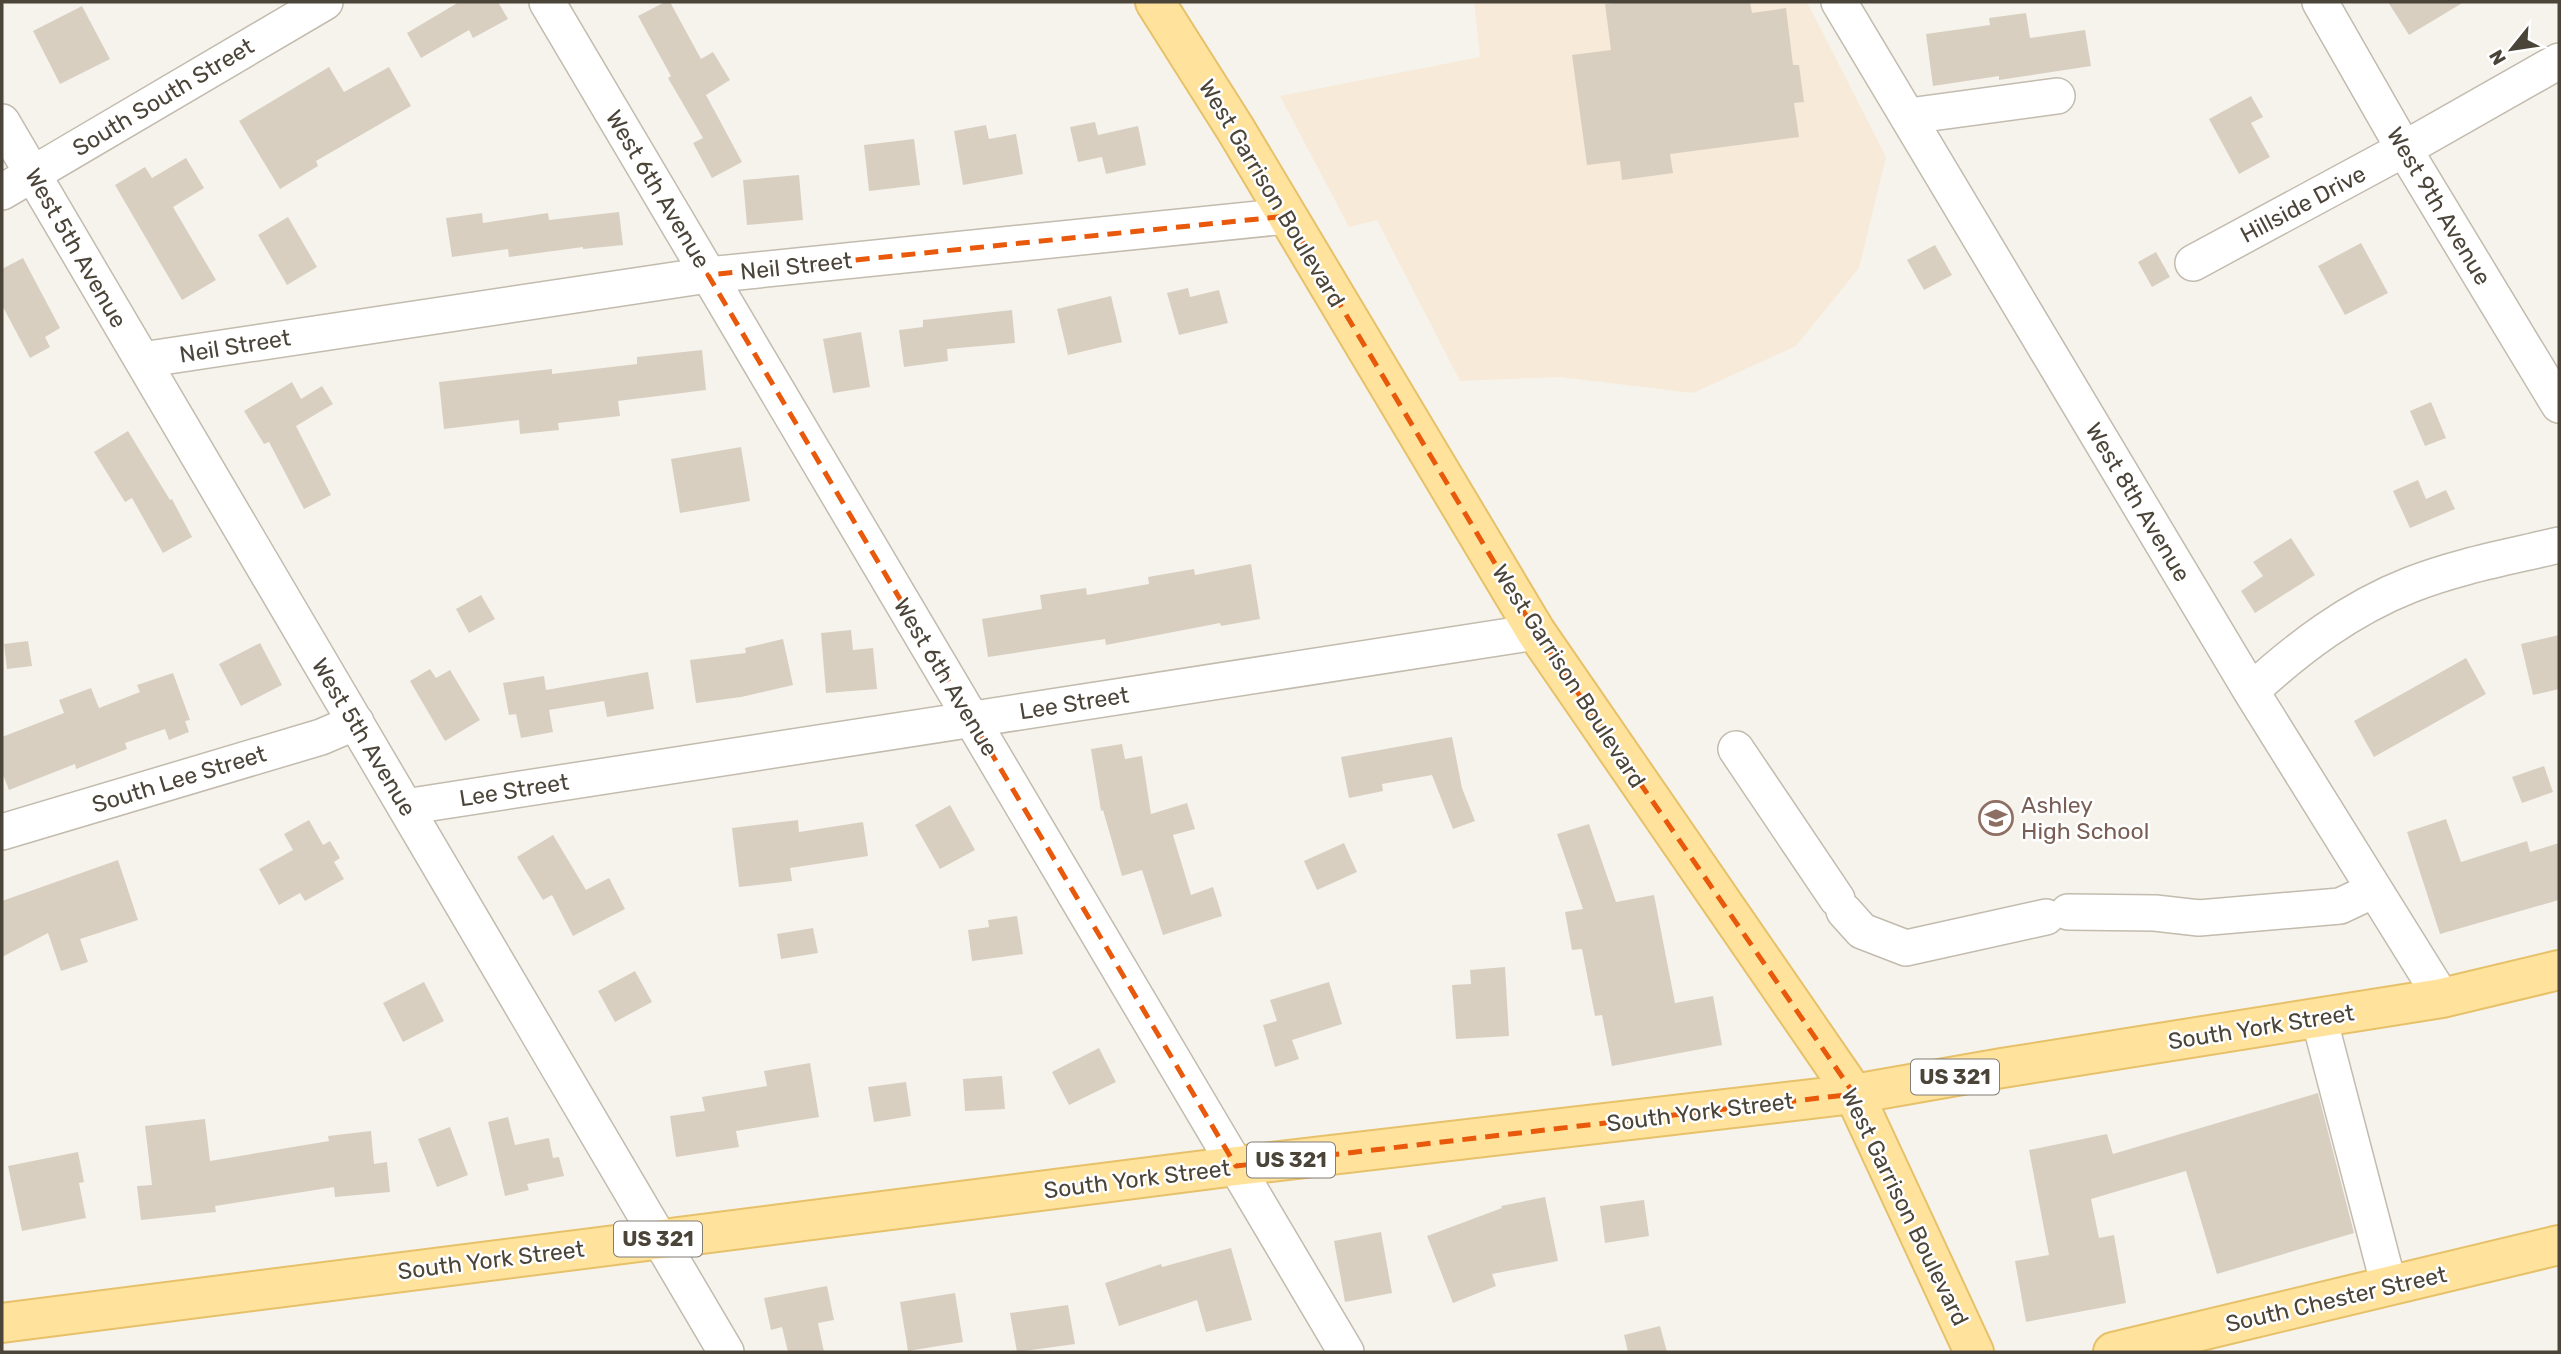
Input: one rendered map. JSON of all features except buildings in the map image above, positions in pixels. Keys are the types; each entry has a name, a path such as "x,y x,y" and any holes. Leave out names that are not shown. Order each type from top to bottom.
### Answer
{"main road":[{"name":"West Garrison Boulevard","path":"1155,2 1180,39 1536,632 1854,1094 1974,1352"},
{"name":"South York Street","path":"2,1323 1236,1166 1854,1094 2442,998 2559,970"},
{"name":"South Chester Street","path":"2113,1352 2559,1245"}],"street":[{"name":"South South Street","path":"2,192 325,2"},
{"name":"West 6th Avenue","path":"547,2 1346,1352"},
{"name":"West 8th Avenue","path":"1839,2 2251,691 2442,998"},
{"name":"West 9th Avenue","path":"2321,4 2404,149 2559,405"},
{"name":"Hillside Drive","path":"2193,263 2404,149 2559,61"},
{"path":"1909,116 2057,96"},
{"name":"West 5th Avenue","path":"2,122 726,1352"},
{"name":"Neil Street","path":"142,360 709,275 1287,216"},
{"path":"2251,691 2295,652 2374,601 2442,573 2559,545"},
{"name":"Lee Street","path":"405,807 1536,632"},
{"name":"South Lee Street","path":"2,832 321,737 356,722"},
{"path":"1736,749 1848,919 1862,931 1906,948 2057,914 2155,913 2199,918 2340,906 2374,890"},
{"path":"2319,1018 2389,1286"}],"highlighted area":[{"path":"1287,216 1536,632 1854,1094 1236,1166 708,275"}],"shaded area":[{"path":"1474,2 1807,2 1886,157 1859,268 1796,346 1693,393 1560,377 1460,381 1377,220 1349,227 1280,96 1480,57"}],"place":[{"name":"Ashley High School","path":"1996,818"}]}
